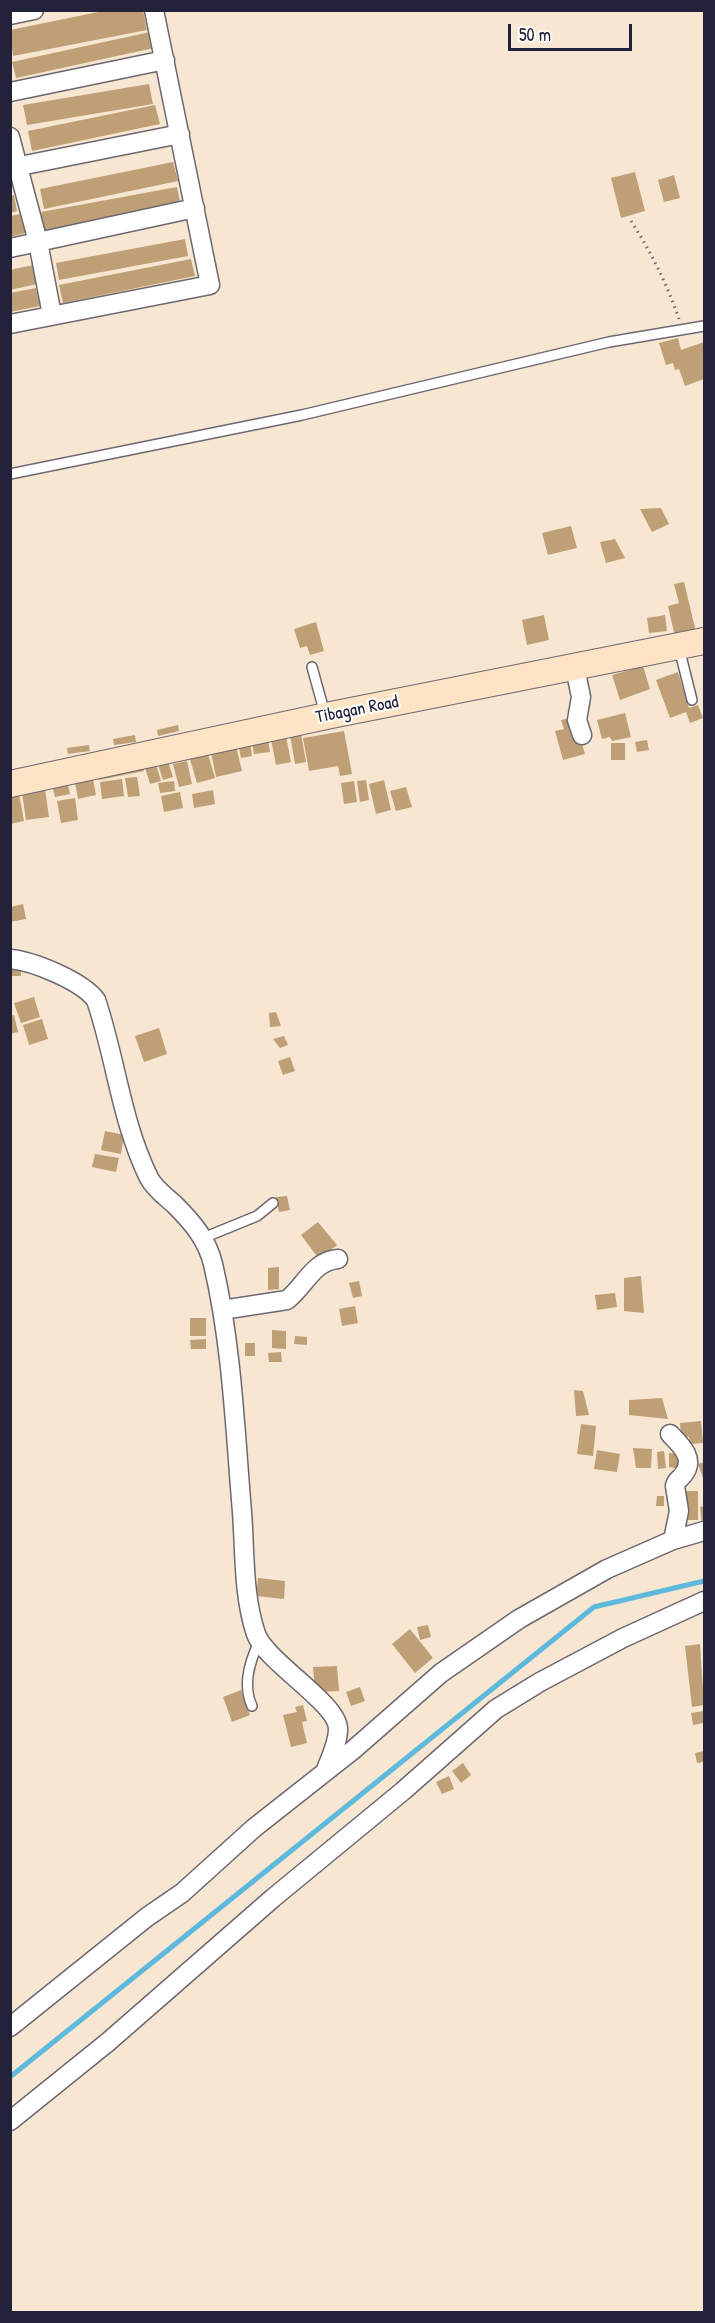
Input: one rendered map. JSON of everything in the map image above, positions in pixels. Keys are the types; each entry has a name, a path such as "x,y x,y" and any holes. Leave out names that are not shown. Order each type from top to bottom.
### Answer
{"main road":[{"name":"Tibagan Road","path":"10,784 325,717 705,641"}],"street":[{"path":"10,15 34,10"},
{"path":"10,324 210,285 154,10"},
{"path":"10,92 165,60"},
{"path":"15,167 180,134"},
{"path":"10,137 15,167 38,242 52,315"},
{"path":"10,248 195,208"},
{"path":"574,668 581,697 578,720 582,735"},
{"path":"10,959 32,962 50,970 88,992 96,1000 130,1132 150,1180 203,1238 213,1262 228,1352 248,1593 256,1635 278,1661 312,1691 337,1721 335,1745 325,1772"},
{"path":"222,1310 287,1300 317,1266 338,1259"},
{"path":"670,1434 684,1446 688,1462 686,1470 675,1486 679,1511 673,1540"},
{"path":"10,2027 147,1917 182,1893 254,1828 325,1772 441,1673 519,1619 607,1569 673,1540 705,1531"},
{"path":"10,2121 108,2042 273,1898 403,1791 496,1709 540,1682 623,1638 705,1600"}],"lane":[{"path":"10,474 302,415 609,342 705,326"},
{"path":"679,645 692,700"},
{"path":"312,667 325,717"},
{"path":"203,1238 256,1216 273,1203"},
{"path":"252,1706 248,1697 248,1676 260,1640"}],"path":[{"path":"631,221 650,251 671,296 682,330"}],"building":[{"path":"108,10 143,10 147,30 13,56 10,30"},
{"path":"150,32 154,48 16,78 12,62"},
{"path":"149,84 153,104 27,125 23,105"},
{"path":"155,105 160,124 32,151 28,131"},
{"path":"173,162 178,181 44,209 40,189"},
{"path":"635,172 645,211 621,218 611,178"},
{"path":"674,175 680,198 664,202 658,180"},
{"path":"177,187 181,206 45,232 41,212"},
{"path":"14,195 17,211 10,213 10,196"},
{"path":"20,214 25,233 10,237 10,216"},
{"path":"185,239 188,256 59,280 56,263"},
{"path":"191,259 195,276 63,303 59,285"},
{"path":"33,265 37,284 10,290 10,270"},
{"path":"36,288 40,306 10,312 10,293"},
{"path":"678,338 681,350 704,342 704,379 685,386 679,369 675,370 673,363 666,365 659,343"},
{"path":"661,508 669,524 652,532 640,509"},
{"path":"571,526 577,548 548,555 542,533"},
{"path":"615,539 625,558 606,563 600,542"},
{"path":"684,582 696,632 675,637 668,606 679,603 674,584"},
{"path":"544,615 549,640 527,645 522,620"},
{"path":"665,615 667,631 649,633 647,618"},
{"path":"316,622 324,651 310,655 307,646 300,648 294,629"},
{"path":"643,666 650,689 620,700 612,675"},
{"path":"678,672 689,708 698,705 703,718 690,723 686,712 670,718 656,680"},
{"path":"625,713 631,737 612,741 610,737 602,739 597,720"},
{"path":"574,717 585,754 563,760 555,731 564,729 561,720"},
{"path":"178,725 179,731 158,736 157,730"},
{"path":"344,731 352,774 340,776 338,766 309,771 303,738"},
{"path":"301,733 306,762 295,764 290,735"},
{"path":"135,735 136,742 114,745 113,739"},
{"path":"286,736 291,762 276,765 271,739"},
{"path":"268,740 270,752 254,754 252,742"},
{"path":"647,740 649,750 637,752 635,742"},
{"path":"250,741 252,756 241,758 238,743"},
{"path":"611,743 625,743 625,760 611,760"},
{"path":"89,745 90,751 68,754 67,748"},
{"path":"236,746 242,771 216,777 211,752"},
{"path":"207,751 215,778 197,783 189,756"},
{"path":"167,758 173,777 163,780 157,761"},
{"path":"155,761 161,781 150,784 144,764"},
{"path":"187,761 192,784 179,787 173,764"},
{"path":"142,765 144,771 99,780 98,774"},
{"path":"92,774 96,795 78,799 74,777"},
{"path":"137,777 140,796 128,797 125,778"},
{"path":"122,779 124,796 102,799 100,782"},
{"path":"366,780 369,800 360,802 357,781"},
{"path":"384,780 391,810 376,814 369,784"},
{"path":"67,781 70,794 55,797 52,784"},
{"path":"174,781 175,791 160,793 158,783"},
{"path":"354,781 357,802 344,804 341,783"},
{"path":"406,787 412,807 396,811 390,791"},
{"path":"45,789 49,817 26,820 22,793"},
{"path":"213,790 215,804 194,808 192,794"},
{"path":"180,792 183,808 164,812 161,796"},
{"path":"19,794 24,821 10,824 10,796"},
{"path":"75,798 78,820 61,823 57,801"},
{"path":"23,904 26,919 10,922 10,907"},
{"path":"10,963 21,964 21,976 10,976"},
{"path":"34,997 40,1017 21,1023 14,1003"},
{"path":"276,1012 281,1026 270,1027 269,1013"},
{"path":"14,1015 18,1032 10,1034 10,1016"},
{"path":"42,1019 48,1039 29,1045 23,1025"},
{"path":"159,1028 167,1054 144,1062 135,1036"},
{"path":"284,1036 288,1045 280,1048 273,1039"},
{"path":"290,1057 295,1071 283,1075 278,1061"},
{"path":"105,1131 124,1135 121,1154 101,1150"},
{"path":"95,1154 119,1158 116,1172 92,1167"},
{"path":"287,1196 290,1210 279,1212 276,1197"},
{"path":"318,1222 337,1245 319,1259 301,1235"},
{"path":"279,1267 279,1289 268,1290 268,1268"},
{"path":"641,1276 644,1313 624,1311 624,1278"},
{"path":"359,1281 362,1296 353,1298 349,1283"},
{"path":"615,1293 617,1307 597,1310 595,1295"},
{"path":"355,1306 358,1323 342,1326 339,1309"},
{"path":"190,1318 206,1318 206,1336 190,1336"},
{"path":"272,1330 286,1331 286,1349 272,1348"},
{"path":"295,1336 307,1337 307,1345 294,1344"},
{"path":"206,1339 206,1349 191,1349 190,1340"},
{"path":"245,1343 255,1343 255,1356 245,1356"},
{"path":"281,1352 282,1362 269,1362 268,1353"},
{"path":"574,1390 583,1391 589,1415 576,1416"},
{"path":"662,1398 668,1419 629,1415 629,1400"},
{"path":"701,1421 703,1443 690,1444 689,1437 681,1437 680,1423"},
{"path":"581,1424 596,1426 593,1456 577,1454"},
{"path":"633,1448 652,1449 651,1468 636,1468"},
{"path":"597,1450 620,1454 617,1472 594,1469"},
{"path":"664,1451 666,1468 658,1469 657,1452"},
{"path":"669,1453 679,1454 679,1469 669,1467"},
{"path":"704,1462 704,1481 698,1464"},
{"path":"685,1491 698,1491 698,1520 684,1520"},
{"path":"657,1496 664,1496 664,1506 656,1506"},
{"path":"704,1506 704,1525 702,1525 700,1507"},
{"path":"258,1578 285,1581 284,1599 256,1596"},
{"path":"428,1625 431,1637 420,1640 417,1627"},
{"path":"410,1629 433,1658 415,1673 392,1644"},
{"path":"700,1644 704,1705 692,1707 685,1646"},
{"path":"337,1666 339,1691 315,1692 313,1667"},
{"path":"360,1687 365,1701 351,1706 346,1692"},
{"path":"241,1690 250,1715 232,1722 223,1697"},
{"path":"303,1705 307,1721 302,1722 307,1743 291,1747 283,1715 297,1712 295,1707"},
{"path":"704,1711 704,1723 693,1725 691,1713"},
{"path":"704,1751 704,1762 697,1763 695,1753"},
{"path":"463,1763 471,1775 461,1783 452,1771"},
{"path":"449,1776 454,1789 442,1794 436,1782"}],"waterway":[{"path":"10,2077 594,1607 704,1581"}]}
